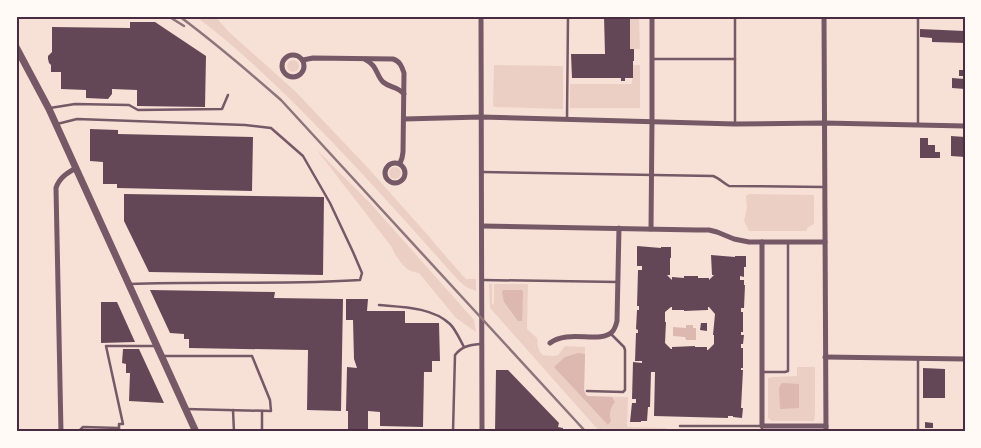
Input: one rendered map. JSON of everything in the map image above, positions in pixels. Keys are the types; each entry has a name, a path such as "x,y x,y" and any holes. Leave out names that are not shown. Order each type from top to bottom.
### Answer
{"street":[{"path":"481,16 482,432"},
{"path":"650,229 652,16"},
{"path":"762,242 762,429 826,429 824,16"},
{"path":"16,47 49,109 196,432"},
{"path":"291,55 298,55 303,60 303,71 298,76 290,76 283,68 283,61 291,55"},
{"path":"303,60 313,58 397,60 403,69 404,94 403,152 400,163"},
{"path":"364,59 374,66 382,81 397,88 404,94"},
{"path":"404,119 481,117 735,124 824,123 965,126"},
{"path":"393,162 400,163 405,171 404,178 396,183 389,181 385,176 387,166 393,162"},
{"path":"61,432 56,188 63,176 76,168"},
{"path":"482,226 709,230 742,241 825,242"},
{"path":"550,343 565,336 598,337 611,334 617,321 619,228"},
{"path":"825,357 965,359"}],"lane":[{"path":"567,120 568,16"},
{"path":"735,124 736,16"},
{"path":"918,16 918,126"},
{"path":"652,59 735,59"},
{"path":"49,109 75,104 129,105 138,110 222,109 228,95"},
{"path":"56,124 77,119 245,125 271,128 303,156 330,203 362,273 360,280 324,282 129,284"},
{"path":"481,172 713,176 729,186 824,187"},
{"path":"762,372 788,371 788,242"},
{"path":"482,280 618,282"},
{"path":"379,305 432,313 450,324 464,347"},
{"path":"587,391 623,392 625,390 625,350 611,334"},
{"path":"453,432 455,355 464,347 482,344"},
{"path":"119,432 119,424 123,424 106,346 157,346"},
{"path":"162,356 252,356 270,400 271,411 186,409"},
{"path":"918,358 918,432"},
{"path":"233,410 234,432"},
{"path":"262,411 262,432"},
{"path":"680,426 762,429"},
{"path":"78,432 83,427 119,428"}],"shaded area":[{"path":"195,16 215,16 229,32 295,91 369,169 462,275 466,279 476,279 476,291 466,287 458,280 366,178 285,94 250,61"},
{"path":"630,16 639,16 640,49 630,49"},
{"path":"291,60 295,60 299,66 295,72 291,72 287,68 287,64"},
{"path":"494,65 563,66 563,109 493,106"},
{"path":"633,65 640,65 640,108 570,108 570,84 632,84"},
{"path":"316,149 370,203 474,320 476,332 456,318 419,273 409,270 402,264 391,246"},
{"path":"393,167 397,167 401,173 397,179 393,179 389,175 389,171"},
{"path":"749,194 814,195 814,224 808,227 806,231 749,231 744,221 747,208 746,196"},
{"path":"489,284 492,284 492,304 494,304 494,284 528,284 527,329 537,338 540,352 543,355 553,356 558,355 565,346 585,347 584,390 586,395 628,397 627,427 666,428 666,432 600,432 490,308"},
{"path":"503,290 522,290 522,321 518,321 504,302"},
{"path":"686,325 693,325 693,328 696,328 696,340 686,340 685,337 673,336 673,327 686,328"},
{"path":"578,353 585,354 584,390 586,395 612,397 615,402 611,409 611,421 608,425 554,367 565,357"},
{"path":"797,367 815,367 814,421 772,421 768,418 768,378 797,376"},
{"path":"783,383 799,384 799,408 780,409 779,388"}],"building":[{"path":"604,16 630,16 630,49 634,49 633,78 625,78 625,81 621,81 621,78 572,78 571,54 605,54"},
{"path":"130,22 155,22 206,56 205,107 137,106 137,90 112,89 112,94 108,99 86,98 86,90 61,89 61,72 51,72 51,65 48,59 52,52 52,27 130,28"},
{"path":"920,29 965,31 965,43 932,42 932,38 920,37"},
{"path":"959,70 965,70 965,76 959,76"},
{"path":"952,78 965,79 965,89 952,88"},
{"path":"90,129 118,130 118,134 253,137 252,191 117,188 117,184 103,184 103,162 90,161"},
{"path":"951,136 965,137 965,157 951,156"},
{"path":"920,138 928,138 928,145 935,145 935,152 940,152 940,158 920,158"},
{"path":"124,194 324,197 323,275 149,272 124,221"},
{"path":"637,246 671,247 670,275 667,275 672,280 672,277 698,276 698,278 709,278 709,280 714,275 712,275 711,255 746,256 744,277 740,276 740,280 744,280 745,285 744,308 741,308 741,312 743,312 743,332 741,332 741,335 744,335 743,344 741,344 741,348 743,348 743,368 741,368 743,370 742,418 733,416 728,416 728,418 654,416 655,372 651,372 650,407 648,407 647,421 630,422 632,403 636,403 636,399 632,399 633,362 642,363 642,361 635,361 636,333 638,333 636,329 637,310 639,310 639,306 637,306 638,270 642,270 642,266 637,266","holes":["672,307 672,310 684,311 708,310 709,307 715,314 714,344 708,350 707,347 695,346 672,347 671,349 665,343 665,312"]},
{"path":"150,290 275,292 274,298 343,299 341,411 307,410 308,350 189,348 189,339 184,339 184,334 170,333"},
{"path":"346,299 368,299 367,311 405,311 405,323 439,323 440,361 432,361 432,372 424,372 423,427 380,426 380,412 368,411 368,432 348,432 348,411 346,411 347,367 357,368 354,359 353,320 346,320"},
{"path":"101,302 117,302 135,342 101,343"},
{"path":"701,323 707,323 707,331 700,330"},
{"path":"123,349 139,349 164,403 129,401 130,373 126,373 126,364 122,363"},
{"path":"923,368 945,369 945,398 923,398"},
{"path":"496,370 508,370 559,423 558,427 563,428 563,432 495,432"},
{"path":"925,422 933,423 933,428 925,428"},
{"path":"946,430 965,430 965,432 946,432"}],"railway":[{"path":"168,16 184,26"},
{"path":"179,16 281,100 586,432"}]}
